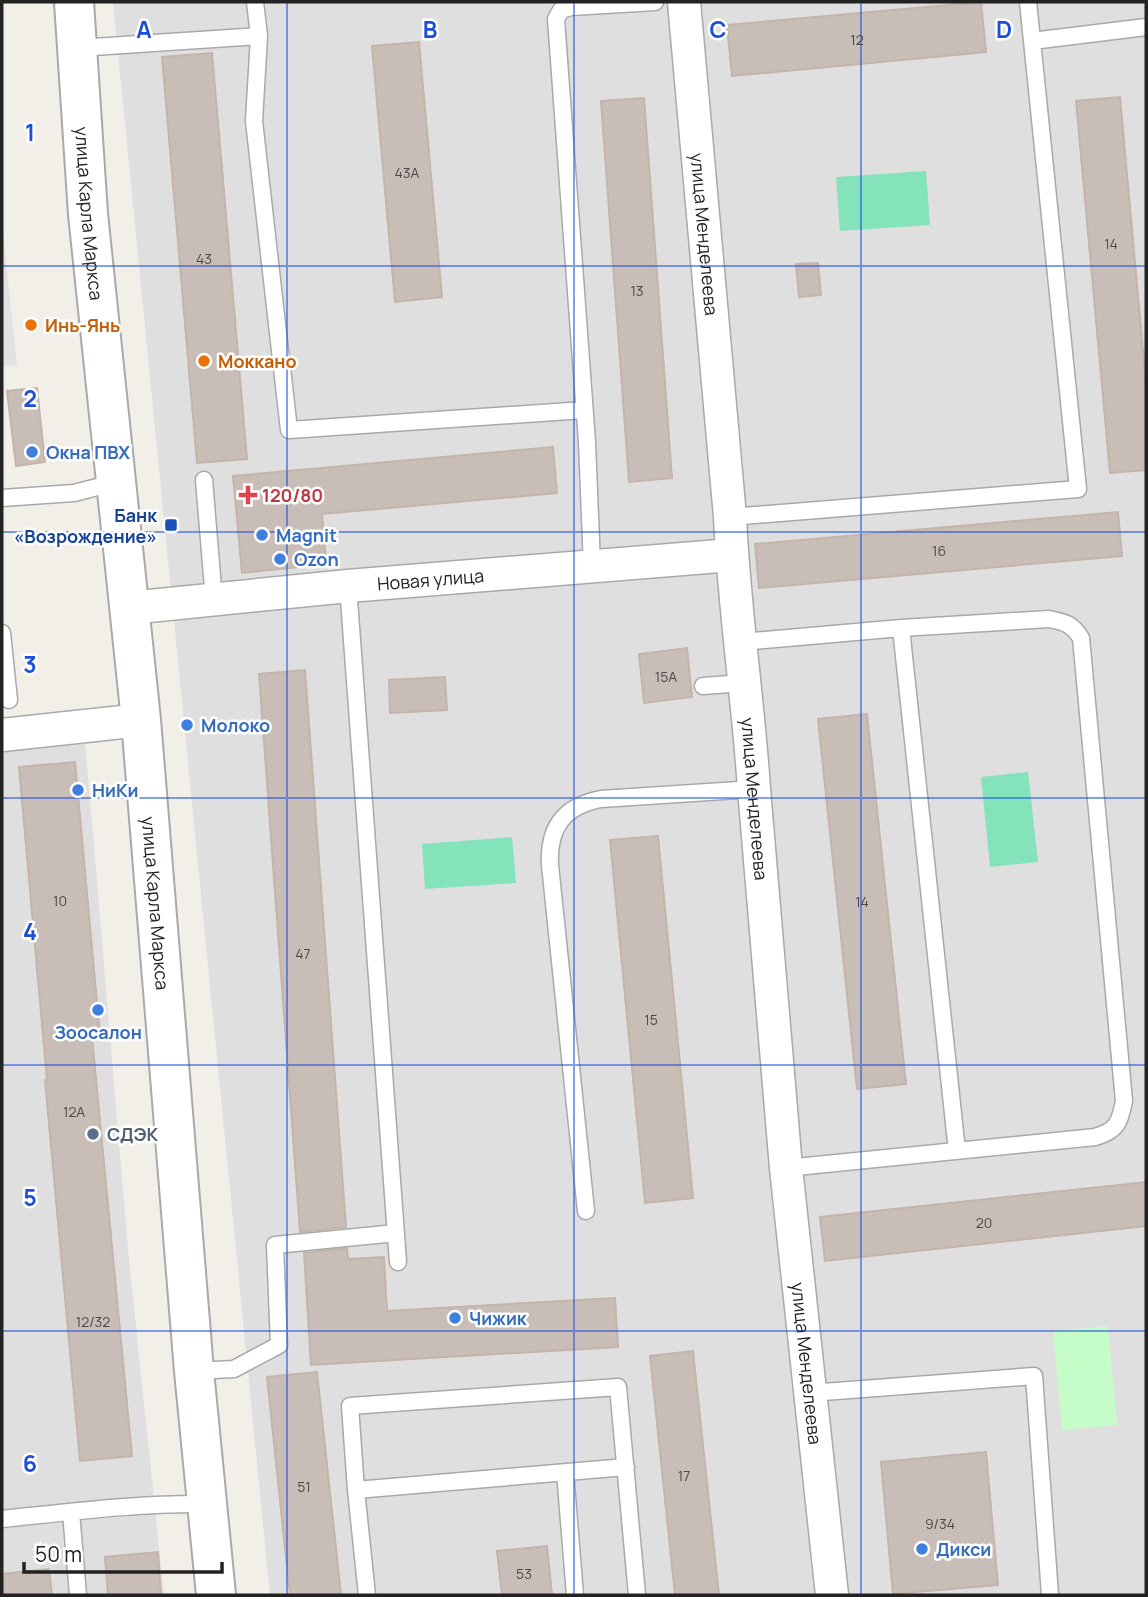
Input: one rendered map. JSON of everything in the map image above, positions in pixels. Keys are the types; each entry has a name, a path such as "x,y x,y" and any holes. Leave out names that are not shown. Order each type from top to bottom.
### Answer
{"street":[{"name":"улица Карла Маркса","path":"75,2 88,214 141,720 194,1371 216,1595"},
{"name":"улица Менделеева","path":"684,2 786,1168 832,1595"},
{"name":"Новая улица","path":"129,608 348,586 732,555"},
{"path":"2,735 141,720"}],"lane":[{"path":"256,2 259,36 254,121 289,430 584,410"},
{"path":"592,566 584,410 556,19 561,10 571,5 655,2"},
{"path":"730,517 1078,489 1028,2"},
{"path":"1032,41 1146,27"},
{"path":"78,48 259,36"},
{"path":"204,480 214,600"},
{"path":"2,498 74,493 117,482"},
{"path":"348,586 398,1262"},
{"path":"741,642 1049,619 1064,621 1075,629 1082,638 1125,1101 1121,1120 1105,1134 1095,1137 786,1168"},
{"path":"901,628 957,1151"},
{"path":"2,633 6,692"},
{"path":"703,686 744,683"},
{"path":"586,1211 550,865 549,848 555,827 568,813 584,802 754,789"},
{"path":"194,1371 234,1369 279,1345 275,1245 396,1233"},
{"path":"810,1393 1034,1376 1050,1595"},
{"path":"367,1595 349,1406 618,1387 637,1595"},
{"path":"356,1490 626,1466"},
{"path":"565,1472 575,1595"},
{"path":"2,1520 71,1512 208,1504"},
{"path":"71,1512 78,1595"}],"shaded area":[{"path":"113,2 1146,2 1146,1595 270,1595"},
{"path":"2,224 17,365 2,367"},
{"path":"85,741 129,1260 164,1595 2,1595 2,749"}],"green space":[{"path":"926,171 930,225 840,231 836,177"},
{"path":"1028,772 1038,862 990,867 981,777"},
{"path":"512,837 516,883 425,889 422,844"},
{"path":"1108,1326 1117,1425 1062,1430 1053,1331"}],"building":[{"path":"981,2 986,52 732,76 727,25"},
{"path":"419,42 442,297 395,302 372,46"},
{"path":"212,53 247,459 197,463 162,57"},
{"path":"1120,97 1146,384 1146,470 1110,473 1076,101"},
{"path":"644,98 672,478 629,482 601,101"},
{"path":"818,263 821,295 799,297 796,264"},
{"path":"37,388 45,462 16,466 7,391"},
{"path":"553,447 557,493 322,514 326,564 242,573 233,476"},
{"path":"1118,512 1122,556 759,588 755,544"},
{"path":"687,648 692,697 644,703 639,654"},
{"path":"305,670 346,1227 300,1232 259,674"},
{"path":"445,677 447,710 390,713 389,680"},
{"path":"867,714 906,1084 857,1089 818,719"},
{"path":"75,762 100,1036 92,1037 132,1456 80,1461 19,767"},
{"path":"658,836 693,1198 645,1203 610,840"},
{"path":"1146,1182 1146,1226 825,1261 820,1217"},
{"path":"347,1248 348,1259 384,1257 387,1311 615,1298 618,1347 311,1365 304,1253"},
{"path":"693,1351 719,1595 675,1595 650,1356"},
{"path":"317,1372 341,1595 290,1595 267,1377"},
{"path":"986,1452 998,1585 893,1594 881,1462"},
{"path":"547,1546 552,1595 502,1595 497,1551"},
{"path":"158,1552 161,1595 108,1595 105,1557"},
{"path":"49,1569 52,1595 2,1595 2,1574"}],"place":[{"name":"Инь-Янь","path":"31,325"},
{"name":"Моккано","path":"204,361"},
{"name":"Окна ПВХ","path":"32,452"},
{"name":"120/80","path":"248,495"},
{"name":"Банк «Возрождение»","path":"171,525"},
{"name":"Magnit","path":"262,535"},
{"name":"Ozon","path":"280,559"},
{"name":"Молоко","path":"187,725"},
{"name":"НиКи","path":"78,790"},
{"name":"Зоосалон","path":"98,1010"},
{"name":"СДЭК","path":"93,1134"},
{"name":"Чижик","path":"455,1318"},
{"name":"Дикси","path":"922,1549"}]}
